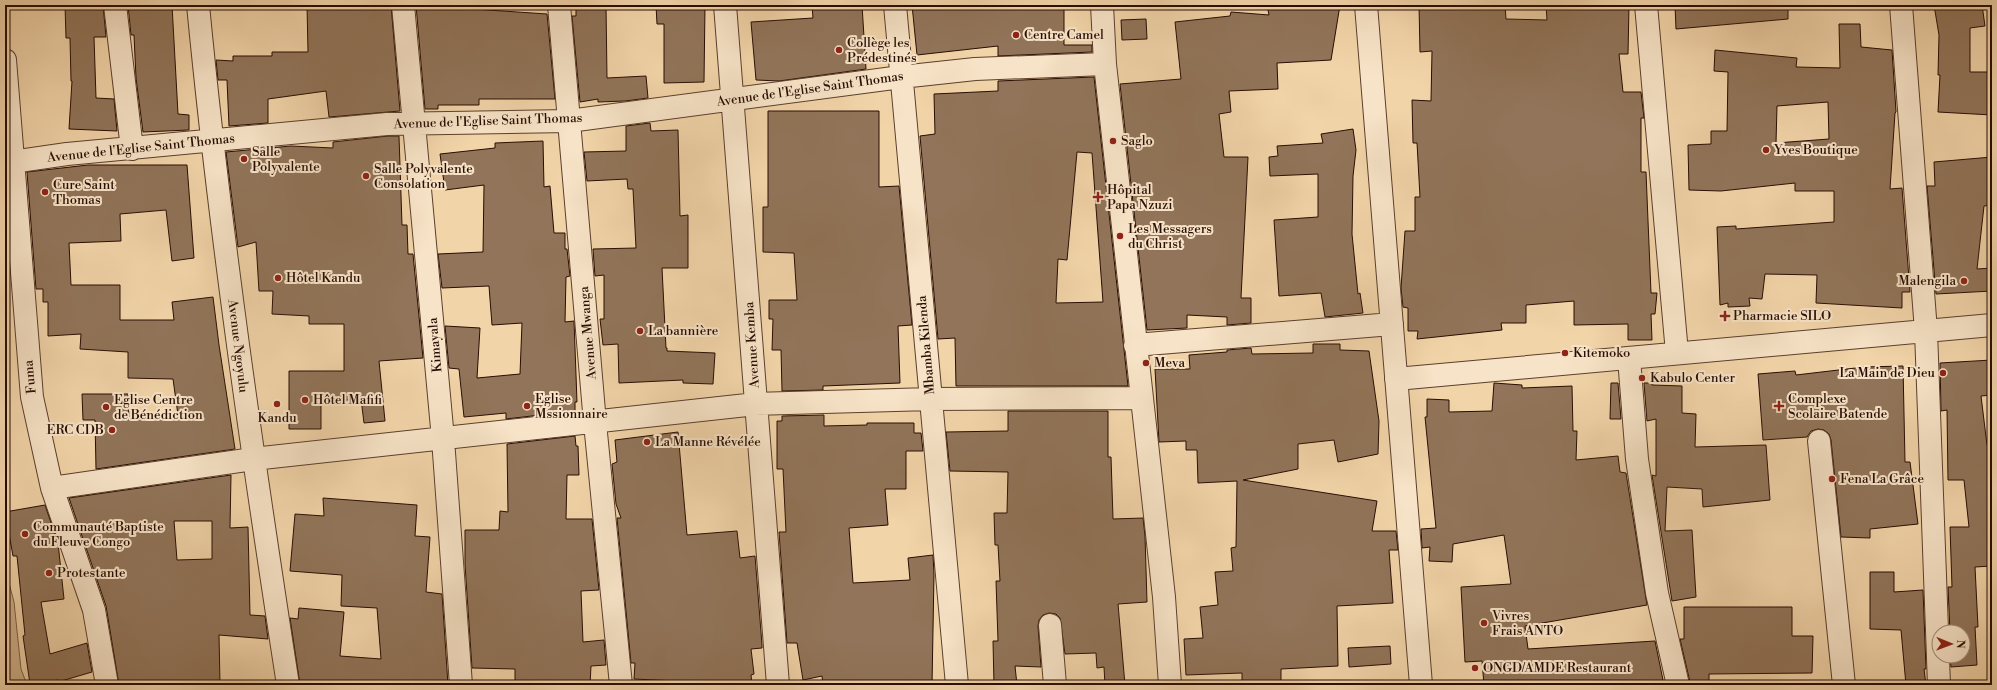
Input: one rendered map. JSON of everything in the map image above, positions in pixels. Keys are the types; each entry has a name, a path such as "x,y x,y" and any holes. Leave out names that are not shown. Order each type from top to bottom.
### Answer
{"street":[{"path":"115,5 132,149"},
{"name":"Avenue Ngoyulu","path":"198,5 211,141 253,459 288,685"},
{"name":"Kimayala","path":"403,5 443,439 461,685"},
{"name":"Avenue Mwanga","path":"559,5 595,423 621,685"},
{"name":"Avenue Kemba","path":"725,5 778,685"},
{"name":"Mbamba Kilenda","path":"895,5 957,685"},
{"path":"1102,5 1105,64 1164,597 1170,685"},
{"path":"1366,5 1421,685"},
{"path":"1646,5 1677,353"},
{"path":"1900,5 1926,331 1939,685"},
{"name":"Fuma","path":"5,60 9,162 32,397 52,488 94,610 106,685"},
{"name":"Avenue de l'Eglise Saint Thomas","path":"9,162 211,141 414,123 569,121 901,77 975,69 1105,64"},
{"path":"1135,344 1392,324"},
{"path":"1396,379 1992,325"},
{"path":"1629,358 1637,459 1657,593 1678,685"},
{"path":"52,488 253,459 595,423 756,404 931,399 1141,398"},
{"path":"1819,440 1844,685"},
{"path":"1050,626 1055,685"}],"shaded area":[{"path":"5,568 14,602 21,669 27,685 5,685"}],"building":[{"path":"65,5 103,5 106,37 94,37 96,98 114,99 117,131 69,129 72,81 70,38 66,38"},
{"path":"128,5 172,5 178,114 189,115 189,130 143,132 136,78 134,35 131,35"},
{"path":"307,5 391,5 400,111 329,117 326,91 268,99 268,123 229,126 227,80 218,80 216,60 233,61 233,56 272,56 272,52 308,52"},
{"path":"416,5 473,5 473,9 547,14 555,99 479,99 479,105 438,105 438,109 425,109"},
{"path":"656,5 705,5 704,82 664,83 664,24 657,24"},
{"path":"812,5 862,5 866,69 779,81 756,80 751,22 813,18"},
{"path":"912,5 1064,5 1064,45 1092,45 1092,52 998,56 998,46 917,55"},
{"path":"1267,5 1340,5 1331,60 1277,63 1278,89 1229,91 1231,112 1219,114 1224,157 1248,157 1241,298 1251,298 1251,323 1227,325 1227,317 1187,315 1187,328 1147,330 1120,84 1181,79 1175,22 1230,16 1231,12 1269,15"},
{"path":"1419,5 1449,5 1449,9 1505,5 1506,19 1547,20 1546,5 1629,5 1628,54 1619,54 1623,92 1641,92 1644,118 1641,118 1641,172 1646,172 1651,293 1657,293 1655,314 1651,314 1652,340 1628,340 1628,324 1574,325 1574,301 1526,305 1526,323 1501,323 1502,330 1417,339 1418,331 1408,331 1408,308 1403,307 1401,288 1405,231 1415,231 1415,197 1420,197 1417,143 1413,143 1412,100 1431,101 1432,51 1420,52"},
{"path":"1675,5 1788,5 1788,19 1676,29"},
{"path":"1934,5 1982,5 1985,26 1970,28 1970,72 1992,72 1992,115 1938,112 1940,75 1938,75 1939,35"},
{"path":"606,6 607,78 646,76 648,98 598,102 598,99 580,102 572,16 576,16 576,7"},
{"path":"1146,19 1147,39 1122,40 1121,20"},
{"path":"1839,24 1860,24 1861,47 1892,50 1896,112 1890,189 1902,188 1910,292 1902,292 1902,308 1816,303 1817,275 1765,274 1762,299 1749,298 1750,306 1728,307 1728,303 1720,305 1717,227 1736,226 1736,229 1834,222 1834,191 1795,191 1795,183 1721,191 1689,190 1688,145 1711,144 1711,131 1727,131 1728,72 1714,71 1715,50 1797,58 1796,67 1840,68","holes":["1828,102 1829,139 1776,143 1777,106"]},
{"path":"1094,77 1128,386 956,386 955,338 938,339 920,136 935,134 934,94 998,91 998,81","holes":["1077,152 1092,153 1103,302 1056,303 1058,259 1067,260"]},
{"path":"768,111 879,111 879,187 899,186 912,325 898,326 900,383 823,386 823,390 782,391 781,350 772,350 773,319 769,319 769,300 797,300 794,253 763,252 763,207 768,207"},
{"path":"650,123 651,131 678,130 680,216 688,215 688,268 662,268 666,348 667,351 715,353 713,384 683,383 683,380 619,383 618,344 603,345 600,319 604,319 604,275 595,276 593,249 636,248 633,189 628,189 627,179 587,181 584,152 626,151 626,126"},
{"path":"1353,129 1356,150 1353,176 1352,234 1358,294 1360,293 1363,313 1325,317 1321,293 1279,296 1274,220 1318,217 1318,174 1270,176 1269,157 1278,156 1277,146 1323,143 1321,134"},
{"path":"399,136 402,225 407,225 408,254 413,254 423,358 379,361 385,421 364,423 361,399 321,402 321,429 289,429 289,371 344,371 344,324 309,324 309,316 272,314 273,291 259,291 256,242 238,247 226,152 291,146 333,148 333,142"},
{"path":"543,141 544,187 550,186 554,233 565,233 565,249 567,249 570,276 566,277 565,322 574,321 577,402 575,402 575,411 506,419 506,413 464,417 459,369 449,368 445,326 480,328 477,378 520,374 522,323 492,325 489,286 442,288 438,254 483,252 484,185 445,190 440,154 495,148 495,143"},
{"path":"1992,157 1992,205 1984,206 1977,269 1992,268 1992,291 1936,294 1927,186 1935,186 1934,162"},
{"path":"88,165 187,165 194,258 172,261 166,210 120,214 121,241 69,243 71,285 120,285 120,320 174,320 172,302 213,297 235,449 96,469 95,420 83,420 82,394 128,394 129,420 178,415 173,379 128,378 128,352 80,349 81,334 48,336 48,302 43,302 43,289 36,289 27,172"},
{"path":"1313,344 1340,344 1340,350 1369,351 1379,421 1378,454 1338,462 1334,440 1298,444 1298,469 1243,480 1377,501 1372,531 1396,531 1398,550 1389,550 1393,603 1337,606 1338,666 1281,669 1281,685 1242,685 1242,673 1186,675 1184,639 1203,638 1200,607 1218,605 1215,572 1233,571 1231,548 1236,547 1237,481 1198,483 1197,450 1186,450 1186,441 1159,442 1155,369 1190,369 1189,355 1227,352 1227,350 1251,348 1252,354 1313,353"},
{"path":"1992,360 1992,395 1981,396 1987,445 1992,445 1992,566 1975,567 1978,627 1975,627 1977,665 1951,667 1951,664 1971,664 1971,624 1950,624 1948,587 1952,587 1950,527 1969,527 1964,480 1948,480 1947,410 1941,411 1940,363"},
{"path":"1903,366 1905,462 1910,462 1918,524 1870,529 1870,538 1841,537 1831,440 1829,434 1824,430 1818,429 1811,431 1807,437 1763,440 1758,374 1795,371 1796,375 1864,367"},
{"path":"1494,383 1522,385 1522,388 1572,386 1573,431 1577,431 1576,460 1618,456 1620,472 1626,473 1647,605 1525,626 1528,649 1655,641 1664,685 1484,685 1482,661 1465,662 1461,587 1511,584 1504,535 1453,544 1452,562 1429,561 1430,547 1422,548 1421,529 1436,528 1425,417 1427,417 1427,399 1449,400 1449,412 1492,411"},
{"path":"1611,383 1618,383 1621,419 1610,419"},
{"path":"1644,383 1652,383 1652,385 1682,386 1682,413 1696,414 1695,447 1766,445 1770,500 1703,507 1702,489 1667,487 1665,531 1692,530 1696,597 1672,601 1652,475 1656,476 1656,419 1647,421"},
{"path":"1008,411 1108,411 1108,457 1111,457 1113,519 1143,518 1145,536 1147,602 1118,604 1125,685 1105,685 1104,667 1097,668 1096,653 1065,654 1060,618 1056,614 1049,613 1043,615 1039,620 1038,626 1041,667 1015,666 1017,685 994,685 993,641 998,641 996,581 1000,581 998,545 995,545 994,513 1007,513 1008,472 950,471 946,432 1008,431"},
{"path":"824,415 824,426 867,425 867,423 914,423 914,433 921,433 923,451 906,451 906,489 885,489 888,525 849,528 853,583 910,580 908,558 933,555 932,685 823,685 822,676 803,680 797,643 787,643 779,532 786,532 783,469 777,469 777,421 782,421 782,416"},
{"path":"678,432 687,535 737,531 740,558 755,556 762,648 751,649 754,674 751,675 752,685 677,685 677,681 634,679 635,663 631,663 617,518 621,518 616,504 612,464 617,462 615,440"},
{"path":"575,436 576,446 578,446 579,475 567,475 566,519 592,519 599,590 581,591 583,642 604,640 606,665 591,666 590,685 515,685 515,669 472,668 465,564 465,530 499,530 500,511 508,512 507,444"},
{"path":"231,475 230,528 248,527 250,615 265,616 268,639 219,635 220,684 119,685 106,606 69,498","holes":["174,521 212,521 212,559 177,560"]},
{"path":"323,498 417,505 415,536 430,537 426,592 442,594 448,685 300,685 290,618 298,619 299,608 344,612 340,656 381,659 377,608 341,606 342,575 290,571 295,514 324,516"},
{"path":"45,505 58,543 64,599 41,602 50,654 87,643 92,672 58,682 58,680 30,684 23,636 25,635 17,556 13,556 5,512"},
{"path":"1870,572 1894,572 1894,592 1923,590 1926,669 1924,669 1926,685 1906,685 1901,630 1870,629"},
{"path":"1684,607 1792,607 1792,636 1813,636 1812,673 1709,674 1709,682 1690,682 1680,639 1684,639"},
{"path":"1390,646 1391,664 1349,667 1348,648"}],"place":[{"name":"Centre Camel","path":"1016,35"},
{"name":"Collège les Prédestinés","path":"839,50"},
{"name":"Saglo","path":"1113,141"},
{"name":"Yves Boutique","path":"1766,150"},
{"name":"Salle Polyvalente","path":"244,159"},
{"name":"Salle Polyvalente Consolation","path":"366,176"},
{"name":"Cure Saint Thomas","path":"45,192"},
{"name":"Hôpital Papa Nzuzi","path":"1098,197"},
{"name":"Les Messagers du Christ","path":"1120,236"},
{"name":"Hôtel Kandu","path":"278,278"},
{"name":"Malengila","path":"1964,281"},
{"name":"Pharmacie SILO","path":"1725,316"},
{"name":"La bannière","path":"640,331"},
{"name":"Kitemoko","path":"1565,353"},
{"name":"Meva","path":"1146,363"},
{"name":"La Main de Dieu","path":"1943,373"},
{"name":"Kabulo Center","path":"1642,378"},
{"name":"Hôtel Mafifi","path":"305,400"},
{"name":"Kandu","path":"277,404"},
{"name":"Eglise Mssionnaire","path":"527,406"},
{"name":"Complexe Scolaire Batende","path":"1779,406"},
{"name":"Eglise Centre de Bénédiction","path":"106,407"},
{"name":"ERC CDB","path":"112,430"},
{"name":"La Manne Révélée","path":"647,442"},
{"name":"Fena La Grâce","path":"1832,479"},
{"name":"Communauté Baptiste du Fleuve Congo","path":"25,534"},
{"name":"Protestante","path":"49,573"},
{"name":"Vivres Frais ANTO","path":"1484,623"},
{"name":"ONGD/AMDE Restaurant","path":"1475,668"}]}
